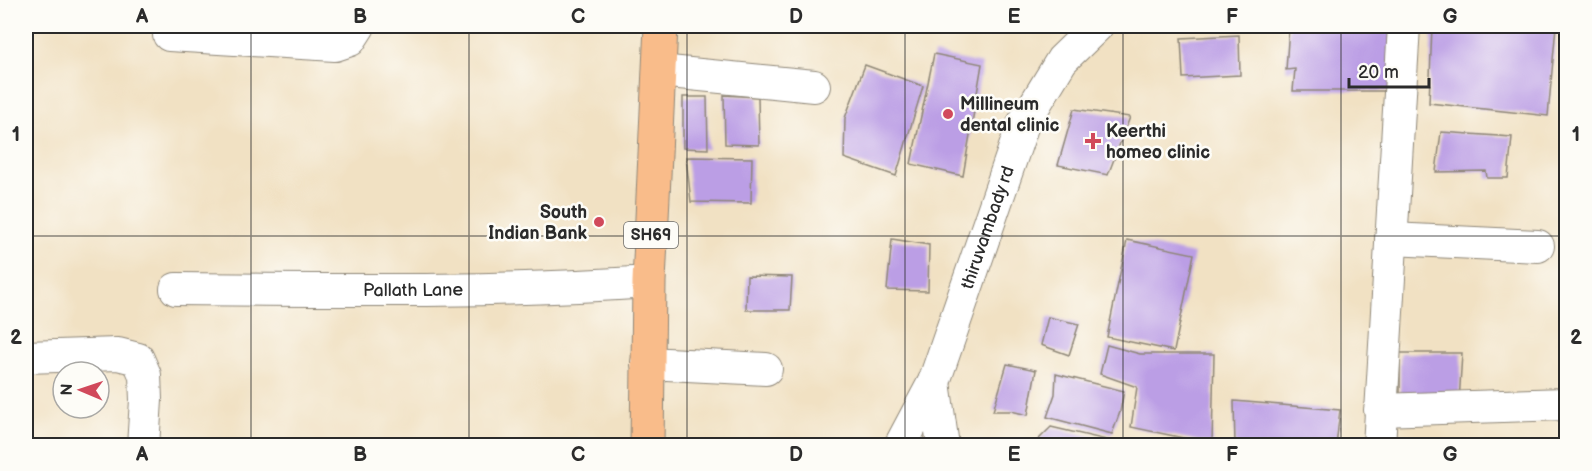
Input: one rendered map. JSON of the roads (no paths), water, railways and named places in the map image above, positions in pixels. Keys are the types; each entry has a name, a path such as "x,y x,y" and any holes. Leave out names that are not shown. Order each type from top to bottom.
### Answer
{"main road":[{"name":"SH69","path":"647,446 649,282 661,26"}],"street":[{"path":"169,35 335,45 350,40 359,26"},
{"name":"thiruvambady rd","path":"900,446 934,382 1023,124 1062,60 1097,26"},
{"path":"1379,446 1404,26"},
{"path":"659,71 814,86"},
{"path":"1391,239 1538,246"},
{"name":"Pallath Lane","path":"176,289 374,290 571,287 649,282"},
{"path":"26,357 118,354 138,359 145,375 143,446"},
{"path":"647,363 766,369"},
{"path":"934,382 943,446"},
{"path":"1380,410 1566,404"}],"place":[{"name":"Millineum dental clinic","path":"948,114"},
{"name":"Keerthi homeo clinic","path":"1093,141"},
{"name":"South Indian Bank","path":"599,222"}]}
